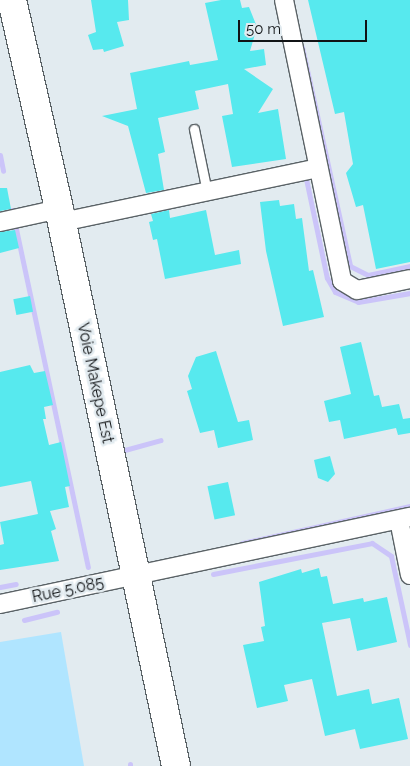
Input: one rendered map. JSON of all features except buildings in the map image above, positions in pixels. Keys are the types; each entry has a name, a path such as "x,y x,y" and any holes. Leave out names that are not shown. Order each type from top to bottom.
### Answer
{"main road":[{"name":"Voie Makepe Est","path":"12,0 61,216 176,766"}],"street":[{"path":"284,0 342,280 357,290 410,279"},
{"path":"0,222 61,216 207,192 318,168"},
{"path":"405,519 410,575"},
{"name":"Rue 5.085","path":"0,604 405,519"}],"lane":[{"path":"194,129 207,192"}],"shaded area":[{"path":"61,632 84,766 0,766 0,642"}],"waterway":[{"path":"302,47 350,266 368,275 410,266"},
{"path":"0,155 3,171"},
{"path":"305,174 327,278 335,292 358,302 410,293"},
{"path":"12,210 88,567"},
{"path":"121,451 161,440"},
{"path":"242,543 410,506"},
{"path":"213,574 372,543 391,556 410,645"},
{"path":"0,587 16,584"},
{"path":"24,620 57,612"}]}
